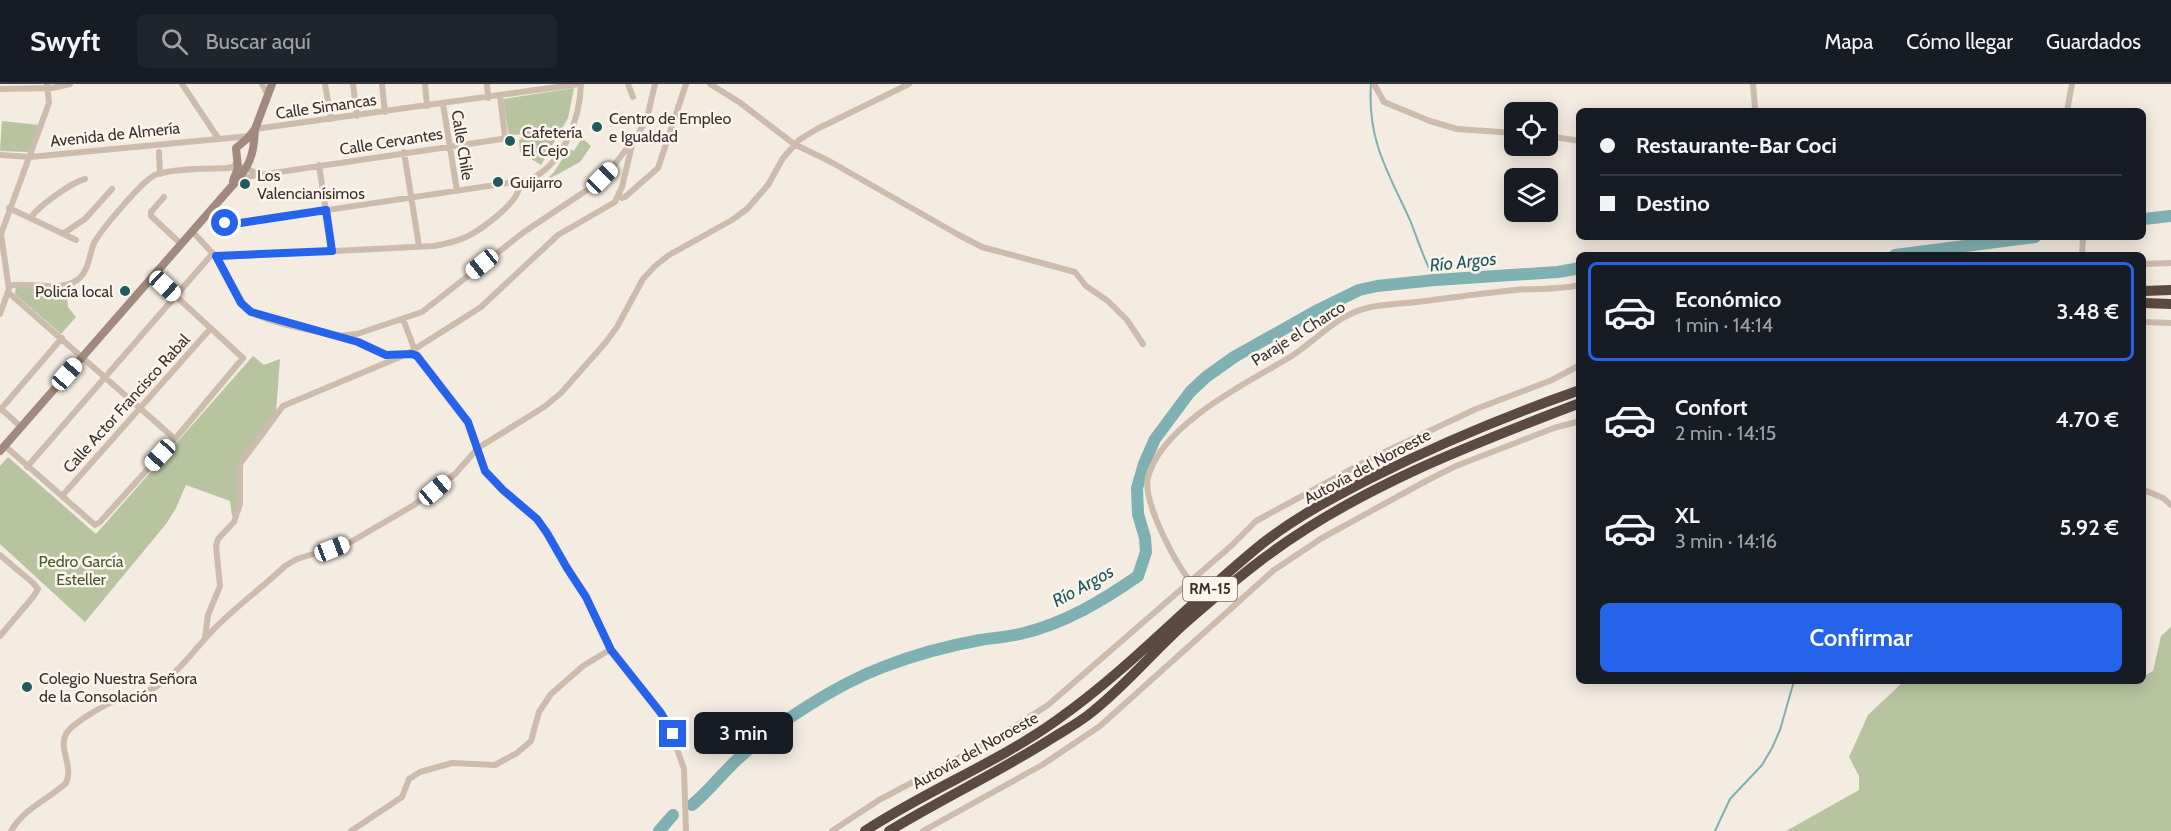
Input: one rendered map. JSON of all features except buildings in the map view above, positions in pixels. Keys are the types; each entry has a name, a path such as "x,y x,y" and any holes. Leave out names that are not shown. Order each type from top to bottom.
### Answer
{"highway":[{"path":"2146,291 2171,290"},
{"path":"2146,303 2171,304"},
{"name":"Autovía del Noroeste","path":"865,831 942,785 1022,744 1056,721 1091,696 1264,542 1330,499 1426,450 1576,391"},
{"name":"Autovía del Noroeste","path":"889,831 935,803 1027,755 1092,713 1145,665 1182,626 1261,560 1342,507 1423,467 1576,405"}],"street":[{"path":"0,89 70,84"},
{"path":"182,84 218,138"},
{"path":"262,84 268,95"},
{"path":"236,181 238,168 236,148 268,95 272,84"},
{"path":"325,84 331,119"},
{"path":"353,84 357,116"},
{"path":"382,84 385,112"},
{"path":"425,84 427,106"},
{"path":"487,84 488,98"},
{"path":"205,216 225,223 240,223 528,180 542,173 571,132 580,106 580,84"},
{"name":"Calle Simancas","path":"244,136 331,119 488,98 539,87 580,84"},
{"path":"628,84 633,97"},
{"path":"336,336 350,336 426,310 524,232 593,186 611,169 633,141 647,118 655,84"},
{"path":"619,195 622,198 625,197 658,168 686,84"},
{"path":"710,84 739,102 794,144 831,162 982,247 1075,272 1086,286 1107,301 1127,320 1143,344"},
{"path":"11,831 28,810 66,783 69,766 64,742 68,731 108,705 156,687 192,656 205,638 285,566 297,559 349,543 414,505 455,474 478,448 539,410 561,393 606,342 617,327 643,279 655,266 669,255 732,220 747,209 768,185 794,144 817,129 909,84"},
{"path":"1374,84 1384,102 1430,121 1457,129 1504,132"},
{"path":"1753,84 1755,108"},
{"path":"2068,108 2072,84"},
{"path":"0,314 9,290 1,234 49,103 48,86"},
{"name":"Calle Cervantes","path":"236,181 319,165 504,138 500,96"},
{"name":"Calle Chile","path":"443,104 457,191"},
{"path":"154,276 243,358 175,439 95,525 2,448 247,169 253,154 251,144 244,136"},
{"path":"244,136 253,154"},
{"name":"Avenida de Almería","path":"0,155 30,157 244,136"},
{"path":"1558,138 1576,140"},
{"path":"192,231 214,255 247,310 281,322 362,344 390,356 416,353 481,307 558,235 609,207 619,195 633,141"},
{"path":"159,152 160,174"},
{"path":"404,152 420,246"},
{"path":"237,158 245,160 253,154"},
{"path":"237,158 247,169 260,175"},
{"path":"9,290 24,284 57,286 78,279 85,270 100,234 148,180 160,174 228,168 235,165 237,158"},
{"path":"319,165 332,251"},
{"path":"31,217 38,208 74,183 85,179"},
{"path":"27,467 214,255 332,251 454,242 476,232 517,197 520,188 514,182"},
{"path":"64,233 85,219 112,189"},
{"path":"164,197 151,212 151,216 181,244"},
{"path":"9,207 76,240"},
{"path":"2146,264 2171,262"},
{"path":"0,270 7,275"},
{"name":"Paraje el Charco","path":"1190,581 1181,569 1151,506 1148,477 1170,440 1212,404 1293,356 1333,325 1365,308 1496,292 1576,286"},
{"path":"9,290 175,439"},
{"path":"404,319 416,353 468,422 485,471 537,519 586,597 611,650 661,713 673,734 684,769 685,831"},
{"path":"2146,322 2171,323"},
{"name":"Calle Actor Francisco Rabal","path":"62,496 211,328"},
{"path":"362,344 359,338 363,332"},
{"path":"21,427 0,409 62,338"},
{"path":"378,352 383,365"},
{"path":"205,638 208,615 220,586 216,546 218,539 234,522 240,504 242,459 283,406 407,354"},
{"path":"832,831 879,800 1000,736 1048,705 1231,546 1256,521 1420,434 1552,380 1576,367"},
{"path":"923,831 1042,765 1100,726 1274,570 1322,538 1456,466 1554,428 1576,422"},
{"path":"2146,491 2163,498 2171,505"},
{"path":"0,567 3,558 38,589 0,636"},
{"path":"351,831 402,796 409,779 420,772 452,763 495,765 517,753 531,741 539,712 551,694 583,666 611,650"}],"green space":[{"path":"574,88 568,118 541,165 520,152 521,134 509,136 503,99"},
{"path":"2,121 39,125 28,152 0,151"},
{"path":"582,138 591,146 580,162 549,179 569,149 574,151"},
{"path":"16,286 54,288 55,298 67,297 68,307 76,317 61,334 15,294"},
{"name":"Pedro García Esteller","path":"253,356 264,365 280,359 276,412 245,453 235,515 232,516 230,501 186,485 166,524 85,622 0,544 0,466 8,457 96,534"},
{"path":"2171,627 2171,831 1786,831 1859,790 1859,776 1849,757 1868,715 1901,684 2146,684 2146,675 2153,671 2161,636"}],"waterway":[{"path":"1371,84 1372,122 1381,155 1435,280"},
{"name":"Río Argos","path":"2146,219 2171,216"},
{"name":"Río Argos","path":"1918,252 2012,240"},
{"name":"Río Argos","path":"692,805 734,763 771,731 846,684 883,667 931,651 1036,630 1096,603 1138,576 1146,552 1145,538 1138,514 1137,488 1144,464 1155,439 1190,392 1234,357 1316,311 1359,290 1435,280 1558,272 1576,269"},
{"path":"1715,831 1730,799 1762,765 1772,748 1780,730 1793,684"},
{"name":"Río Argos","path":"659,831 673,815"}],"place":[{"name":"Centro de Empleo e Igualdad","path":"597,127"},
{"name":"Cafetería El Cejo","path":"510,141"},
{"name":"Guijarro","path":"498,182"},
{"name":"Los Valencianísimos","path":"245,184"},
{"name":"Policía local","path":"125,291"},
{"name":"Colegio Nuestra Señora de la Consolación","path":"27,687"}],"route":[{"path":"225,223 240,223 326,210 332,251 216,256 241,303 251,312 358,342 383,354 417,356 468,422 485,471 519,505 537,519 547,533 586,597 611,650 661,713 673,734"}]}
